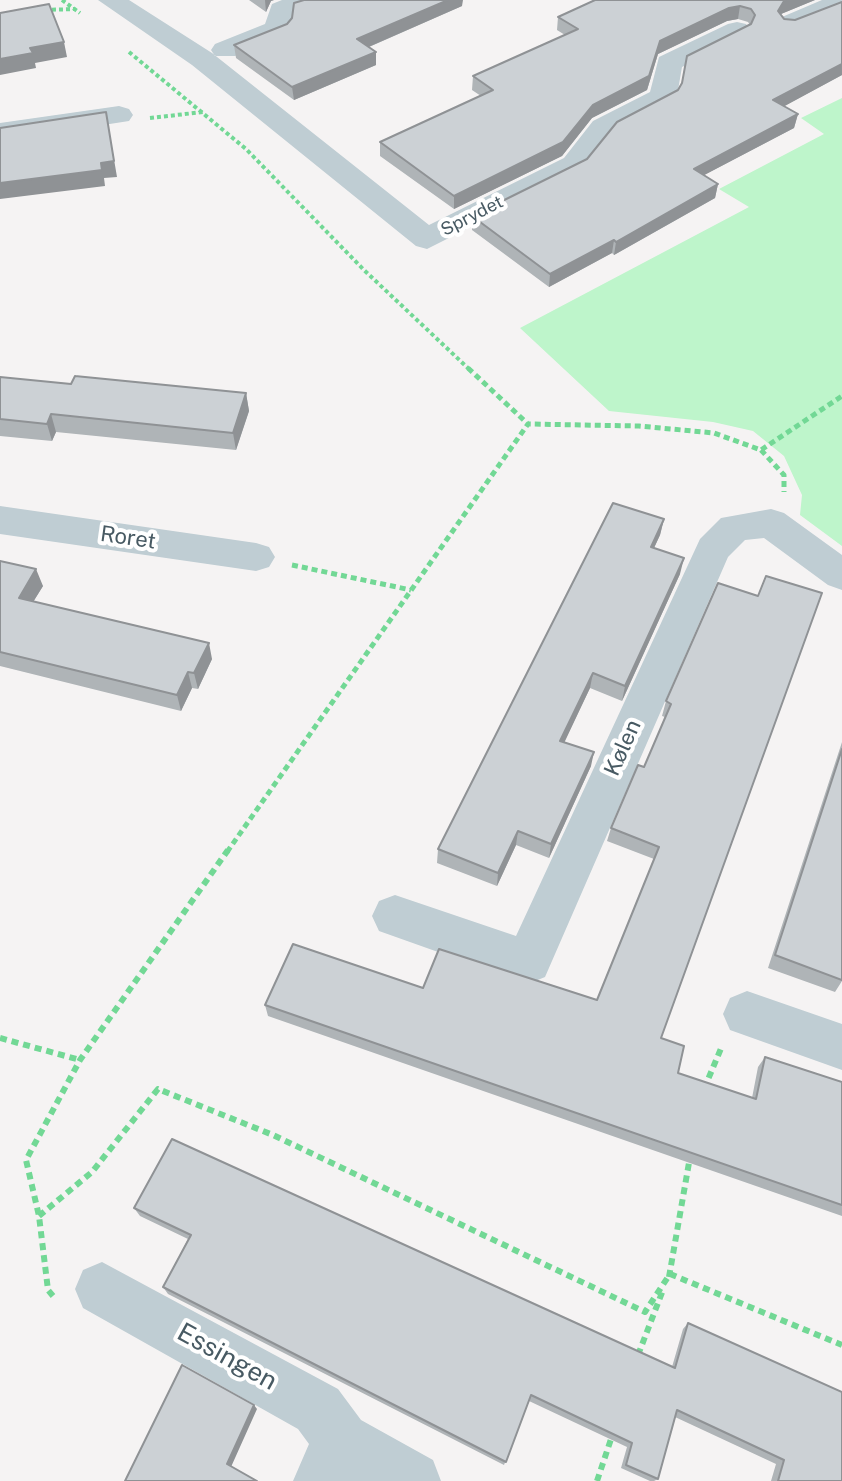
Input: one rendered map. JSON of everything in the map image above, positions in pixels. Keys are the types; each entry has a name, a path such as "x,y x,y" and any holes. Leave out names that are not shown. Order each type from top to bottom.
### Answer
{"street":[{"name":"Sprydet","path":"111,0 202,59 427,239 574,164 603,127 663,96 669,63 737,30"},
{"path":"202,59 278,28 281,10 305,0"},
{"path":"791,23 842,1"},
{"path":"0,132 119,115"},
{"name":"Roret","path":"0,520 256,557"},
{"name":"Kølen","path":"395,916 528,962 713,549 734,528 771,523 842,575"},
{"path":"747,1014 842,1047"},
{"name":"Essingen","path":"79,1294 318,1409 331,1460 412,1481"}],"path":[{"path":"62,0 86,18"},
{"path":"43,10 75,9"},
{"path":"119,44 246,149 364,270 528,424 639,426 714,433 761,450 842,396"},
{"path":"119,115 136,119 204,112"},
{"path":"79,1294 48,1290 39,1216 26,1160 80,1060 528,424"},
{"path":"256,557 412,590"},
{"path":"699,1102 723,1044 747,1014"},
{"path":"0,1038 80,1060"},
{"path":"39,1216 92,1172 158,1089 273,1135 645,1312 670,1274"},
{"path":"635,1364 670,1274 691,1149"},
{"path":"670,1274 842,1345"},
{"path":"597,1481 616,1423"}],"green space":[{"path":"842,98 842,546 800,515 802,495 784,456 753,431 713,422 609,411 520,328 749,207 719,189 824,134 801,118"}],"building":[{"path":"304,0 448,0 357,39 376,52 292,87 234,45 287,24 292,18 294,3"},
{"path":"595,0 786,0 778,11 784,19 795,20 842,2 842,64 773,100 798,114 694,169 718,184 616,242 614,240 550,274 472,216 587,159 617,122 678,90 687,56 751,24 755,15 751,9 740,6 729,8 660,41 649,76 593,105 563,142 454,196 380,142 493,90 473,76 578,29 558,17"},
{"path":"49,4 64,42 30,48 33,53 0,59 0,13"},
{"path":"106,112 114,161 101,163 102,170 0,183 0,128"},
{"path":"75,376 246,393 233,433 51,414 47,424 0,419 0,377 71,384"},
{"path":"613,503 664,519 651,547 684,558 625,686 593,673 560,741 594,752 551,844 518,831 498,873 438,849"},
{"path":"0,561 36,569 19,598 209,643 194,673 188,672 177,695 0,652"},
{"path":"766,576 822,593 661,1038 684,1046 678,1073 756,1099 765,1057 842,1082 842,1205 265,1005 293,944 423,988 439,949 597,1000 659,847 611,828 638,765 644,767 671,704 666,701 718,583 758,596"},
{"path":"842,749 842,980 775,955"},
{"path":"172,1139 675,1368 688,1323 842,1392 842,1481 778,1481 784,1460 677,1410 658,1479 626,1465 632,1443 531,1395 506,1462 163,1287 191,1235 134,1208"},
{"path":"182,1365 254,1405 227,1464 257,1481 125,1481"}]}
